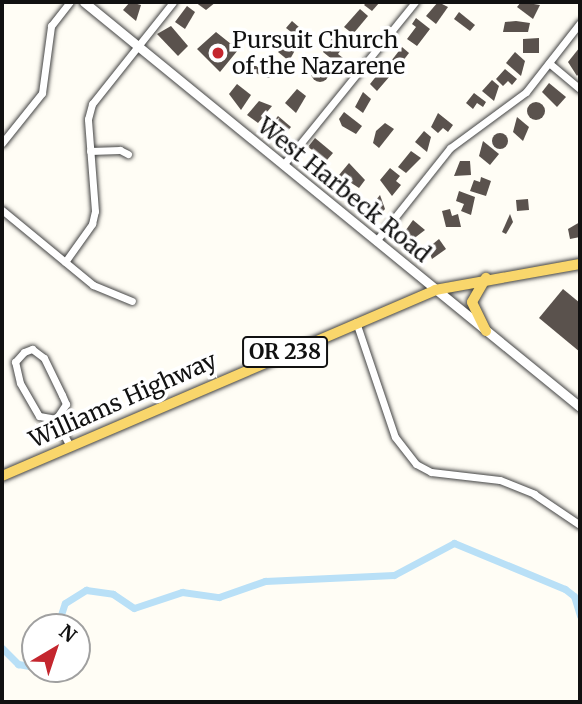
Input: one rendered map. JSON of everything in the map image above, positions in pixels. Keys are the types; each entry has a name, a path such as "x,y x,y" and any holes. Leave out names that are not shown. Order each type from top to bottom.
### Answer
{"main road":[{"name":"Williams Highway","path":"2,476 355,321 435,290 486,278 580,264"},
{"path":"486,278 472,302 475,316 486,331"}],"street":[{"path":"2,143 42,93 51,26 70,2"},
{"name":"West Harbeck Road","path":"84,2 580,407"},
{"path":"65,262 92,224 95,211 88,119 92,104 173,2"},
{"path":"283,165 415,2"},
{"path":"376,241 450,148 526,92 580,23"},
{"path":"549,63 580,89"},
{"path":"90,151 120,150 128,154"},
{"path":"2,210 93,285 132,302"},
{"path":"355,321 395,437 416,464 431,472 500,480 534,494 580,525"},
{"path":"32,349 44,358 62,395 65,404 56,419 39,416 20,383 15,362 24,352 32,349"},
{"path":"56,419 71,447"}],"building":[{"path":"130,2 141,5 136,21 123,10"},
{"path":"195,2 216,2 206,10"},
{"path":"367,2 380,2 372,11 364,5"},
{"path":"438,2 448,7 436,24 426,16"},
{"path":"521,2 540,5 533,19 517,7"},
{"path":"187,6 195,12 185,29 175,22"},
{"path":"360,9 368,16 353,34 344,27"},
{"path":"459,12 475,25 470,31 454,19"},
{"path":"416,18 430,29 417,46 407,39 416,27 412,24"},
{"path":"292,21 300,28 295,35 286,28"},
{"path":"505,22 530,23 528,32 503,32"},
{"path":"171,26 188,46 178,56 157,34"},
{"name":"Pursuit Church of the Nazarene","path":"216,32 231,44 233,41 238,50 220,72 197,49"},
{"path":"339,36 347,42 338,54 343,58 338,64 323,52 332,38 335,41"},
{"path":"290,38 298,45 289,61 278,52"},
{"path":"539,38 539,53 523,53 523,39"},
{"path":"402,47 409,53 395,71 388,65"},
{"path":"580,47 580,72 577,76 568,62"},
{"path":"515,52 525,61 521,76 506,63"},
{"path":"272,60 279,66 269,78 250,71 255,65 262,71"},
{"path":"320,64 326,67 329,73 326,79 320,82 314,79 311,73 314,67"},
{"path":"378,66 390,76 377,91 370,84 378,74 374,71"},
{"path":"505,69 517,79 512,85 508,81 503,86 496,79"},
{"path":"492,80 499,86 494,101 482,91"},
{"path":"549,83 566,97 557,107 542,92"},
{"path":"237,84 251,95 241,110 229,94"},
{"path":"297,89 306,96 296,113 285,103"},
{"path":"363,92 371,99 363,113 355,107"},
{"path":"474,93 486,102 483,107 477,103 473,109 466,103"},
{"path":"259,101 272,106 258,123 247,115"},
{"path":"536,102 542,105 545,111 542,117 536,120 530,117 527,111 530,105"},
{"path":"344,112 362,126 356,134 342,126 339,119"},
{"path":"438,113 453,125 448,132 443,128 438,133 431,127"},
{"path":"278,116 291,127 277,144 264,133"},
{"path":"517,117 529,127 523,141 513,132"},
{"path":"385,123 394,129 379,148 373,143 376,131"},
{"path":"424,131 431,137 427,152 415,142"},
{"path":"497,133 503,133 508,141 506,147 497,149 492,144 492,138"},
{"path":"315,138 333,153 327,160 308,147"},
{"path":"483,141 499,154 490,165 479,156"},
{"path":"411,151 421,158 406,173 398,167"},
{"path":"460,161 470,161 471,175 454,176"},
{"path":"349,163 365,180 359,188 339,175"},
{"path":"390,168 400,176 396,181 401,185 392,196 380,180"},
{"path":"481,177 491,181 486,196 470,191 474,180 480,182"},
{"path":"459,191 475,197 471,215 461,211 464,204 456,201"},
{"path":"380,195 385,209 379,216 369,209"},
{"path":"528,199 529,210 517,211 516,200"},
{"path":"450,209 452,216 458,214 461,227 446,227 442,211"},
{"path":"510,214 513,222 506,234 502,232"},
{"path":"413,220 425,230 408,243 401,237"},
{"path":"580,222 580,237 570,239 568,229"},
{"path":"439,239 446,249 432,259 428,248"},
{"path":"563,289 580,303 580,352 539,318"}],"waterway":[{"path":"62,613 65,603 86,590 113,594 134,608 182,592 219,597 265,581 394,575 454,543 565,589 574,596 580,616"},
{"path":"2,648 21,665"}],"place":[{"name":"Pursuit Church of the Nazarene","path":"218,53"}]}
